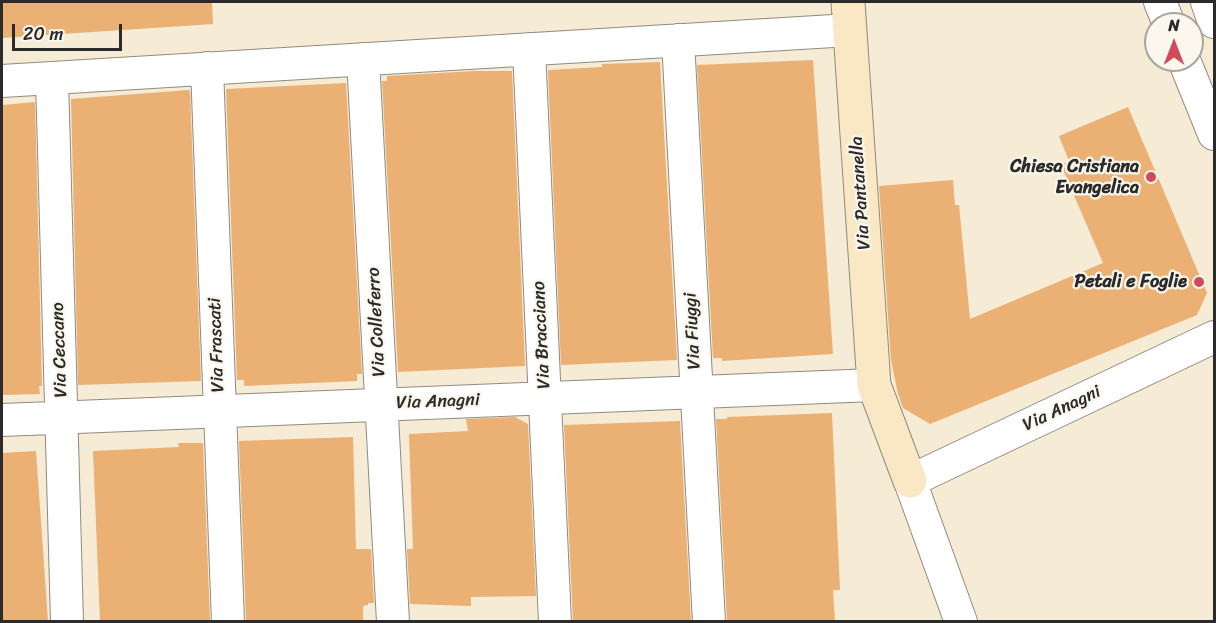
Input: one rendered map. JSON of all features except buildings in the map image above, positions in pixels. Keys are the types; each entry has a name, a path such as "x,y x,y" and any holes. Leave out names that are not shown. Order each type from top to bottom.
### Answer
{"street":[{"path":"1206,2 1215,22"},
{"path":"2,81 678,40 849,16"},
{"name":"Via Pantanella","path":"849,16 874,385 910,481"},
{"name":"Via Fiuggi","path":"678,40 709,621"},
{"name":"Via Bracciano","path":"529,49 555,621"},
{"name":"Via Colleferro","path":"363,59 393,621"},
{"name":"Via Frascati","path":"207,69 228,621"},
{"path":"1189,72 1215,134"},
{"name":"Via Ceccano","path":"52,78 67,621"},
{"name":"Via Anagni","path":"910,481 1215,337"},
{"name":"Via Anagni","path":"2,420 874,385"},
{"path":"910,481 961,621"}],"place":[{"name":"Chiesa Cristiana Evangelica","path":"1151,177"},
{"name":"Petali e Foglie","path":"1199,282"}]}
